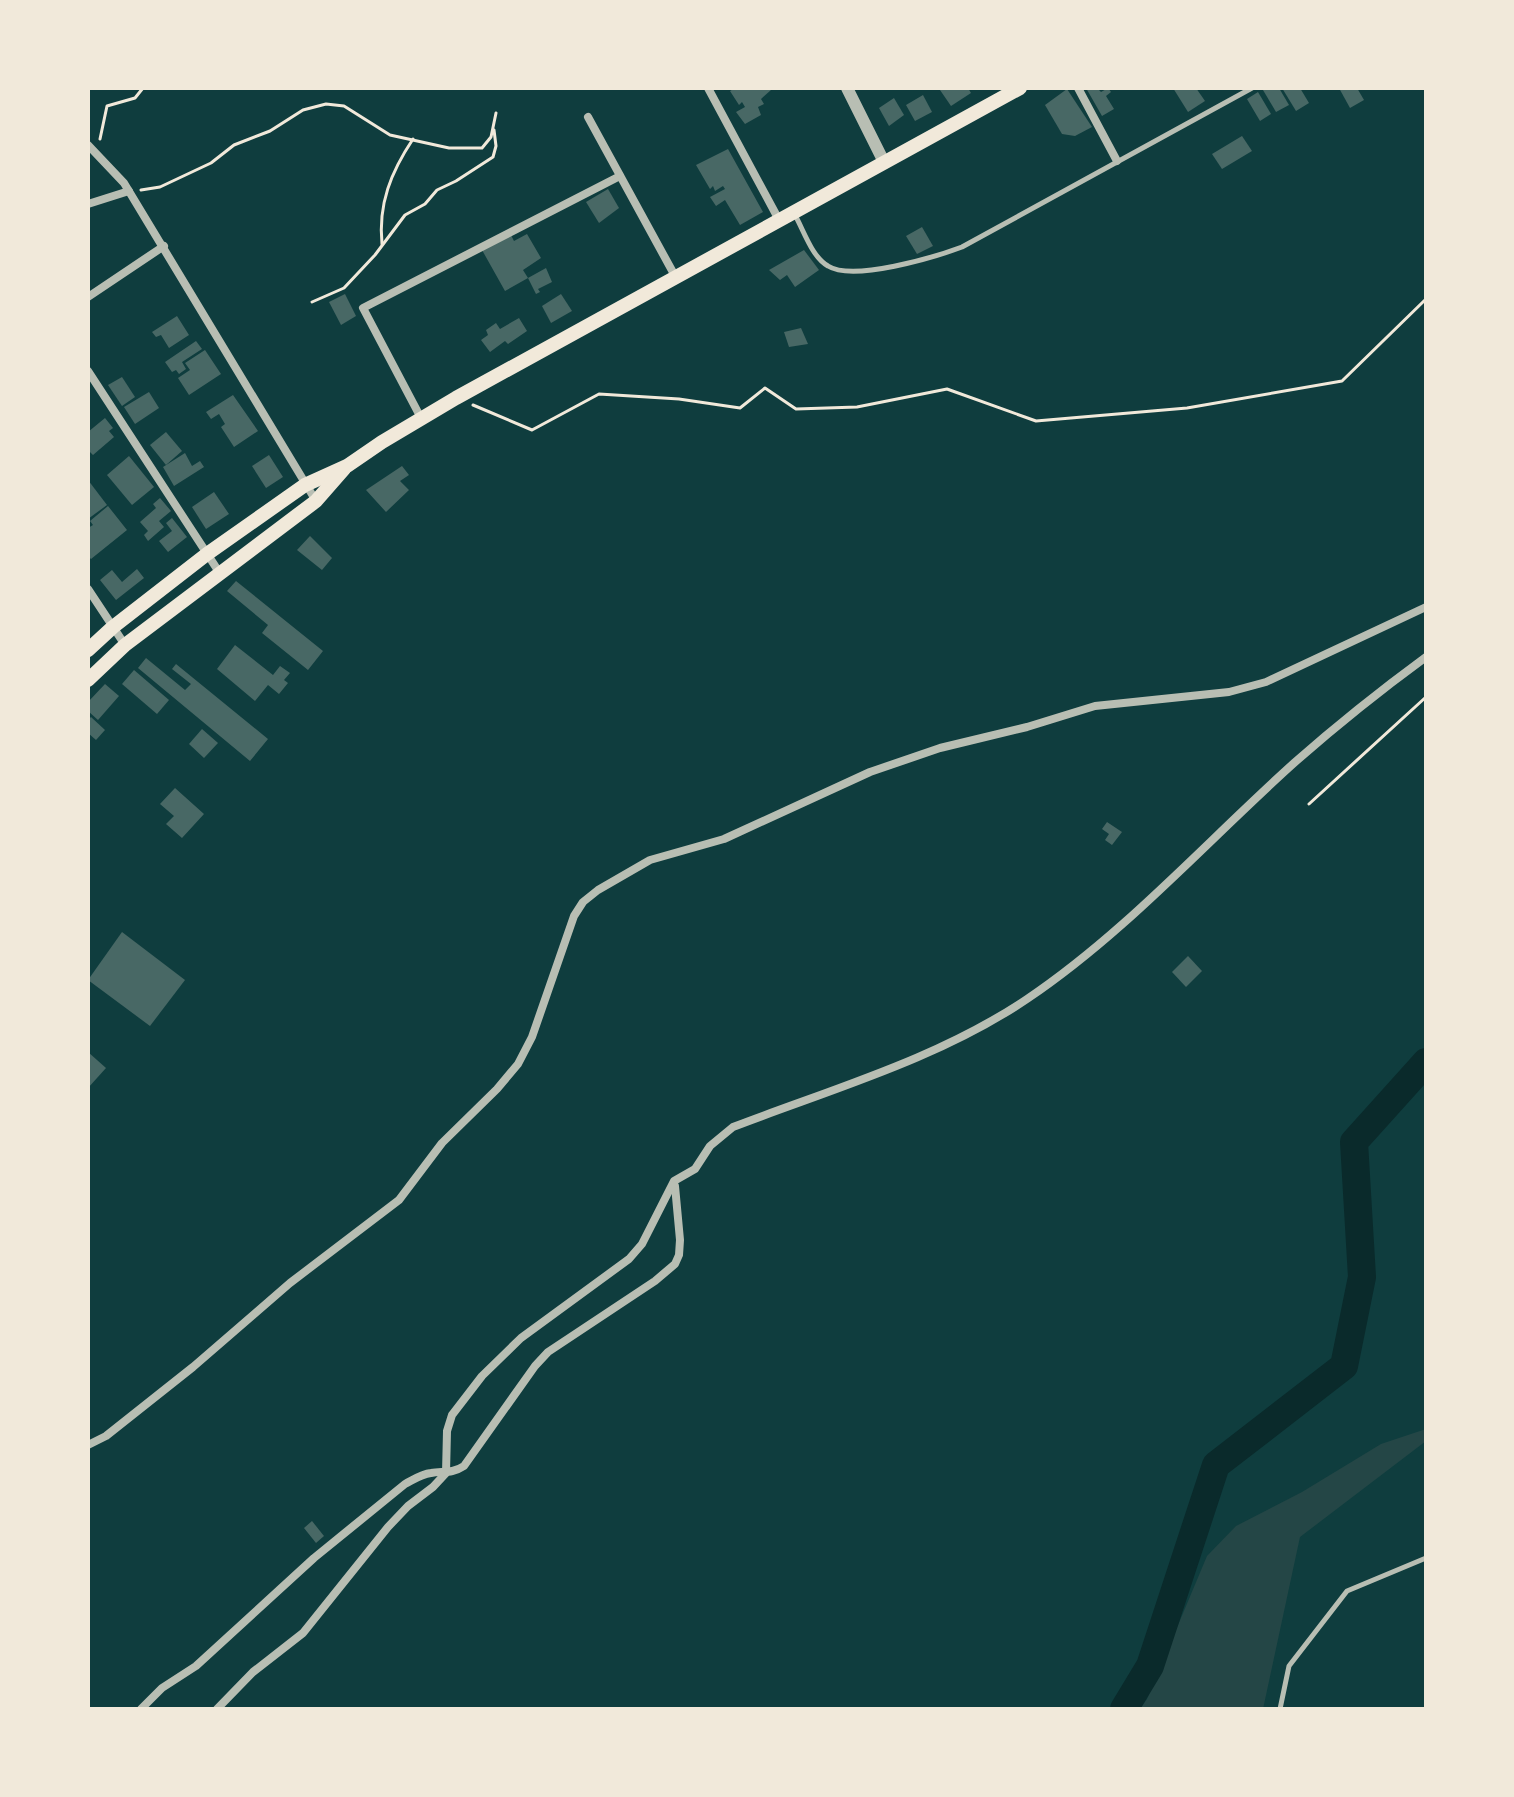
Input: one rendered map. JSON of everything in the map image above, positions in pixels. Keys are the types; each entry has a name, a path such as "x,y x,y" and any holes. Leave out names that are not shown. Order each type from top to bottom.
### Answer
{"main road":[{"path":"88,650 207,554 305,485 347,466 456,398 1020,88"},
{"path":"88,680 125,645 316,501 347,466"}],"street":[{"path":"708,88 779,220"},
{"path":"847,88 884,162"},
{"path":"1078,88 1117,161"},
{"path":"588,117 675,276"},
{"path":"92,147 129,191 164,246 316,501"},
{"path":"421,418 363,308 620,176"},
{"path":"88,204 129,191"},
{"path":"88,297 164,246"},
{"path":"88,371 219,572"},
{"path":"88,589 125,645"},
{"path":"88,1445 106,1436 193,1367 290,1283 399,1200 442,1143 518,1064 532,1037 574,916 583,902 598,890 650,860 724,839 829,789 940,748 1027,727 1095,706 1229,692 1266,682 1426,607"},
{"path":"217,1709 253,1672 303,1633 388,1527 446,1473 447,1431 452,1415 482,1376 521,1338 629,1259 642,1244 674,1181 695,1169 710,1146 733,1127 932,1050 985,1026 1028,998 1125,920 1296,762 1426,657"},
{"path":"141,1709 162,1688 196,1666 314,1558 405,1484 432,1473 446,1473 464,1466 548,1352 655,1281 675,1264 680,1240 675,1217 674,1181"}],"lane":[{"path":"793,212 819,258 831,268 869,271 936,257 962,247 1252,88"},
{"path":"1280,1709 1289,1666 1347,1591 1426,1558"}],"path":[{"path":"92,147 107,106 135,98 143,88"},
{"path":"129,191 160,187 211,163 234,145 270,131 303,110 326,104 344,106 390,135 449,148 482,148 491,137 496,113"},
{"path":"312,302 344,288 405,215 425,204 437,190 493,157 496,146 494,127"},
{"path":"382,246 383,202 391,177 413,139"},
{"path":"456,398 532,430 599,394 679,399 740,408 765,388 796,409 857,407 947,389 1036,421 1187,408 1342,381 1426,299"},
{"path":"1309,804 1426,697"}],"shaded area":[{"path":"1426,1429 1426,1441 1300,1537 1263,1709 1140,1709 1147,1699 1207,1556 1236,1526 1302,1492 1381,1444"}],"building":[{"path":"735,88 771,90 761,99 764,104 758,107 761,115 745,124 736,112 745,107 742,102 739,105 730,91"},
{"path":"968,88 971,93 951,106 940,90"},
{"path":"1086,88 1097,88 1101,92 1108,88 1111,92 1106,96 1114,109 1102,116"},
{"path":"1173,88 1196,88 1205,101 1188,112"},
{"path":"1279,88 1289,105 1276,112 1263,90"},
{"path":"1282,88 1300,88 1309,103 1296,111"},
{"path":"1339,88 1357,88 1364,100 1350,108"},
{"path":"1067,89 1092,127 1075,136 1062,134 1045,105"},
{"path":"1258,92 1271,114 1260,121 1247,99"},
{"path":"923,95 932,112 915,121 906,105"},
{"path":"894,98 904,115 889,126 879,108"},
{"path":"1242,136 1252,151 1222,169 1212,154"},
{"path":"728,149 763,212 740,225 725,200 716,206 710,197 725,189 723,186 715,191 713,186 710,189 696,165"},
{"path":"608,189 619,208 599,223 586,202"},
{"path":"922,227 933,246 917,254 906,236"},
{"path":"527,234 541,258 523,270 528,278 505,291 482,250 511,235 514,241"},
{"path":"804,250 819,270 795,287 787,275 780,280 769,270"},
{"path":"546,268 552,282 538,289 540,292 536,294 528,278"},
{"path":"345,294 356,316 341,325 329,302"},
{"path":"561,294 572,311 551,323 542,306"},
{"path":"177,316 189,335 169,348 161,335 156,337 152,332"},
{"path":"519,318 527,331 490,352 481,340 488,335 486,330 496,323 500,329"},
{"path":"801,328 808,344 789,347 784,332"},
{"path":"196,341 202,349 182,362 186,369 179,374 176,370 172,372 165,362"},
{"path":"205,350 221,374 189,395 178,378 190,370 185,363"},
{"path":"122,377 135,397 122,406 108,385"},
{"path":"149,392 159,408 135,424 124,407"},
{"path":"233,395 258,431 234,447 221,427 225,424 219,414 211,419 206,412"},
{"path":"105,418 113,428 109,431 114,437 93,455 88,450 88,432"},
{"path":"166,432 182,451 166,465 150,445"},
{"path":"185,453 192,466 200,461 204,467 174,486 163,467"},
{"path":"269,455 283,477 266,488 252,466"},
{"path":"129,456 154,487 132,505 107,475"},
{"path":"402,466 409,475 400,481 409,490 386,512 366,490"},
{"path":"88,480 107,505 88,519"},
{"path":"214,492 229,514 206,529 192,507"},
{"path":"160,498 171,511 159,521 164,527 148,541 144,535 148,531 140,522 156,508 153,504"},
{"path":"108,506 127,530 91,559 88,556 88,528 93,525 90,521"},
{"path":"172,518 187,537 168,552 159,541 172,531 166,523"},
{"path":"310,536 332,558 322,570 297,550"},
{"path":"137,569 144,578 116,600 100,580 112,570 122,582"},
{"path":"236,581 323,651 308,670 262,633 268,625 227,591"},
{"path":"235,645 273,675 280,666 290,673 284,680 288,683 279,694 268,685 255,701 217,669"},
{"path":"146,658 185,690 191,684 172,669 176,664 268,739 250,761 138,668"},
{"path":"134,670 169,700 157,714 122,684"},
{"path":"105,684 119,696 98,720 88,711 88,702"},
{"path":"91,717 105,730 96,740 88,733"},
{"path":"202,729 218,743 204,758 189,744"},
{"path":"175,788 204,814 182,838 166,824 174,816 160,804"},
{"path":"1107,822 1122,832 1112,845 1105,840 1109,834 1102,829"},
{"path":"122,932 185,980 150,1026 88,980"},
{"path":"1188,956 1202,971 1186,987 1172,972"},
{"path":"88,1052 106,1068 88,1088"},
{"path":"312,1521 324,1536 316,1543 304,1528"}],"waterway":[{"path":"1124,1709 1150,1666 1216,1465 1344,1366 1362,1277 1354,1142 1426,1062"}]}
